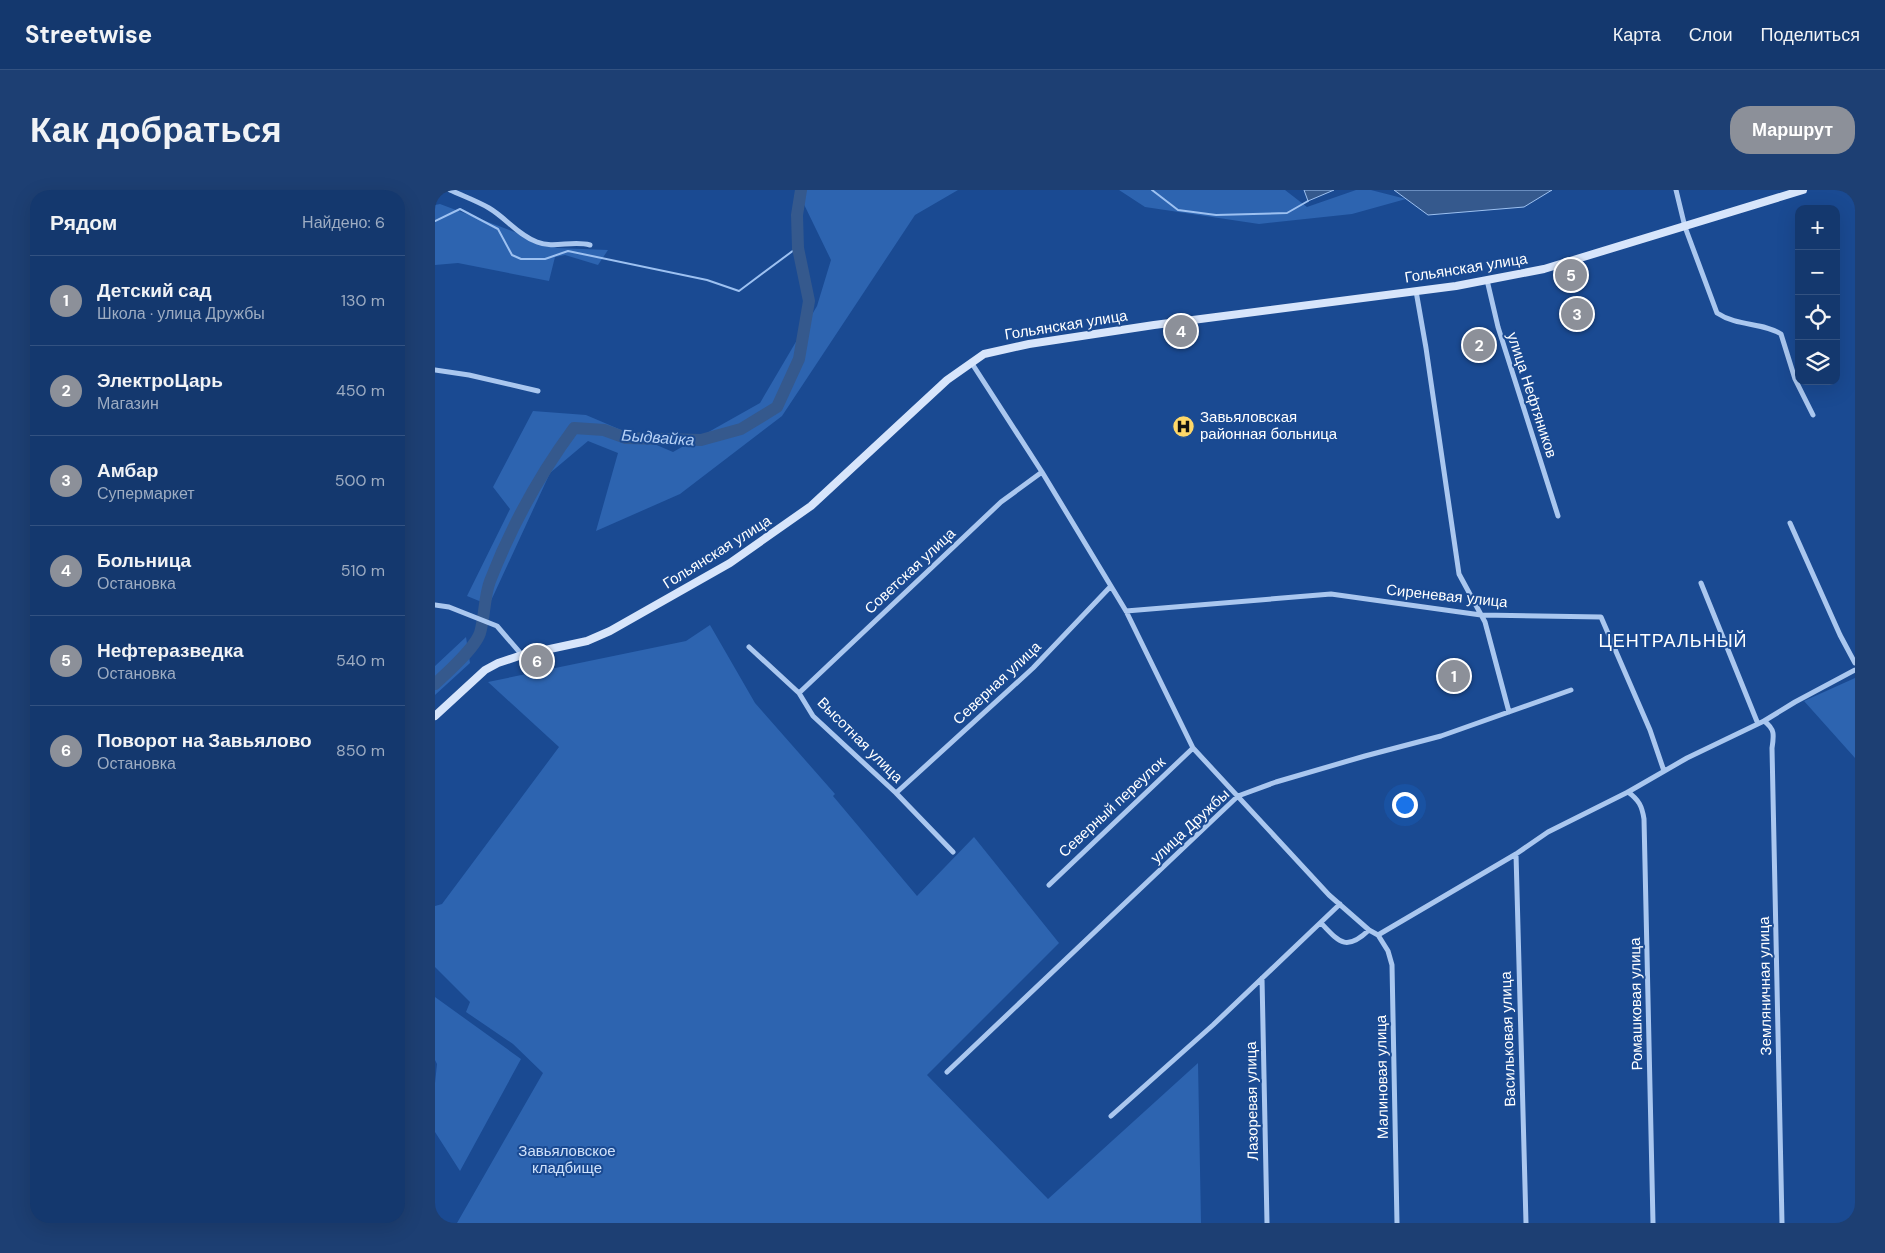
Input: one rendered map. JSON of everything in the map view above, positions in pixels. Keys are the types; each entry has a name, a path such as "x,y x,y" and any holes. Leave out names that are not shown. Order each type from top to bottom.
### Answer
{"main road":[{"name":"Гольянская улица","path":"435,716 485,670 498,663 522,655 587,641 610,631 730,563 811,506 947,380 971,362 990,353 1029,344 1154,325 1487,280 1569,262 1803,190"}],"street":[{"path":"450,190 489,208 525,236 537,242 558,245 579,242 590,245"},
{"path":"1676,190 1685,227 1717,313 1726,319 1770,329 1781,334 1795,379 1813,415"},
{"name":"улица Нефтяников","path":"1487,280 1498,327 1557,516"},
{"path":"1416,291 1459,574 1485,622 1509,712"},
{"path":"971,362 1042,472 1126,611 1193,748 1340,904 1369,930 1378,935 1516,854 1548,832 1628,792 1663,771 1764,721 1855,670"},
{"path":"435,370 469,375 538,391"},
{"name":"Советская улица","path":"799,693 1001,502 1042,472"},
{"path":"1790,523 1840,635 1855,663"},
{"path":"1701,583 1758,724"},
{"name":"Северная улица","path":"896,794 1033,668 1111,586"},
{"name":"Сиреневая улица","path":"1126,611 1331,594 1481,615 1601,617 1650,730 1663,771"},
{"path":"435,605 449,607 497,626 522,655"},
{"name":"Высотная улица","path":"749,647 799,693 813,716 896,794 953,852"},
{"name":"улица Дружбы","path":"947,1072 1238,796 1276,782 1441,736 1571,690"},
{"name":"Земляничная улица","path":"1764,721 1773,728 1775,734 1772,748 1782,1223"},
{"name":"Северный переулок","path":"1049,885 1193,748"},
{"name":"Ромашковая улица","path":"1628,792 1643,807 1644,819 1653,1223"},
{"name":"Васильковая улица","path":"1516,854 1526,1223"},
{"path":"1111,1116 1213,1025 1340,904"},
{"path":"1321,923 1337,939 1347,942 1357,941 1369,930"},
{"name":"Малиновая улица","path":"1378,935 1388,951 1392,965 1397,1223"},
{"name":"Лазоревая улица","path":"1262,978 1267,1223"}],"green space":[{"path":"797,190 958,190 915,215 782,416 680,494 596,531 618,453 588,441 550,473 489,605 467,596 510,509 493,487 533,411 586,415 673,452 760,403 817,306 831,260"},
{"path":"1119,190 1285,190 1307,207 1356,190 1371,190 1406,199 1352,214 1259,224 1145,207"},
{"path":"440,204 557,248 608,250 598,265 565,255 555,257 549,281 458,263 435,265 435,205"},
{"name":"Завьяловское кладбище","path":"710,625 755,703 835,794 833,796 917,896 974,837 1059,943 927,1075 1048,1199 1198,1063 1201,1223 457,1223 543,1073 513,1044 466,1012 470,1002 435,967 435,906 442,904 559,747 488,682 686,641"},
{"path":"466,637 470,663 435,695 435,666"},
{"path":"1855,678 1855,758 1804,701"},
{"path":"435,997 521,1059 460,1171 435,1132 437,1064 435,1060"}],"shaded area":[{"path":"1304,190 1334,190 1308,201"},
{"path":"1394,190 1552,190 1524,207 1428,215"}],"waterway":[{"name":"Быдвайка","path":"435,684 460,660 477,639 482,627 488,587 507,541 538,482 574,428 604,430 626,438 701,440 741,429 777,407 799,359 809,301 798,248 797,215 801,190"},
{"path":"1152,190 1178,210 1216,215 1287,213 1308,201"},
{"path":"435,221 460,209 498,229 512,255 521,259 545,259 568,251 707,280 739,291 798,247"}],"place":[{"name":"Нефтеразведка","path":"1571,275"},
{"name":"Амбар","path":"1577,314"},
{"name":"Больница","path":"1181,331"},
{"name":"ЭлектроЦарь","path":"1479,345"},
{"name":"Завьяловская районная больница","path":"1184,426"},
{"name":"Поворот на Завьялово","path":"537,661"},
{"name":"Детский сад","path":"1454,676"}],"district":[{"name":"ЦЕНТРАЛЬНЫЙ","path":"1673,641"}]}
